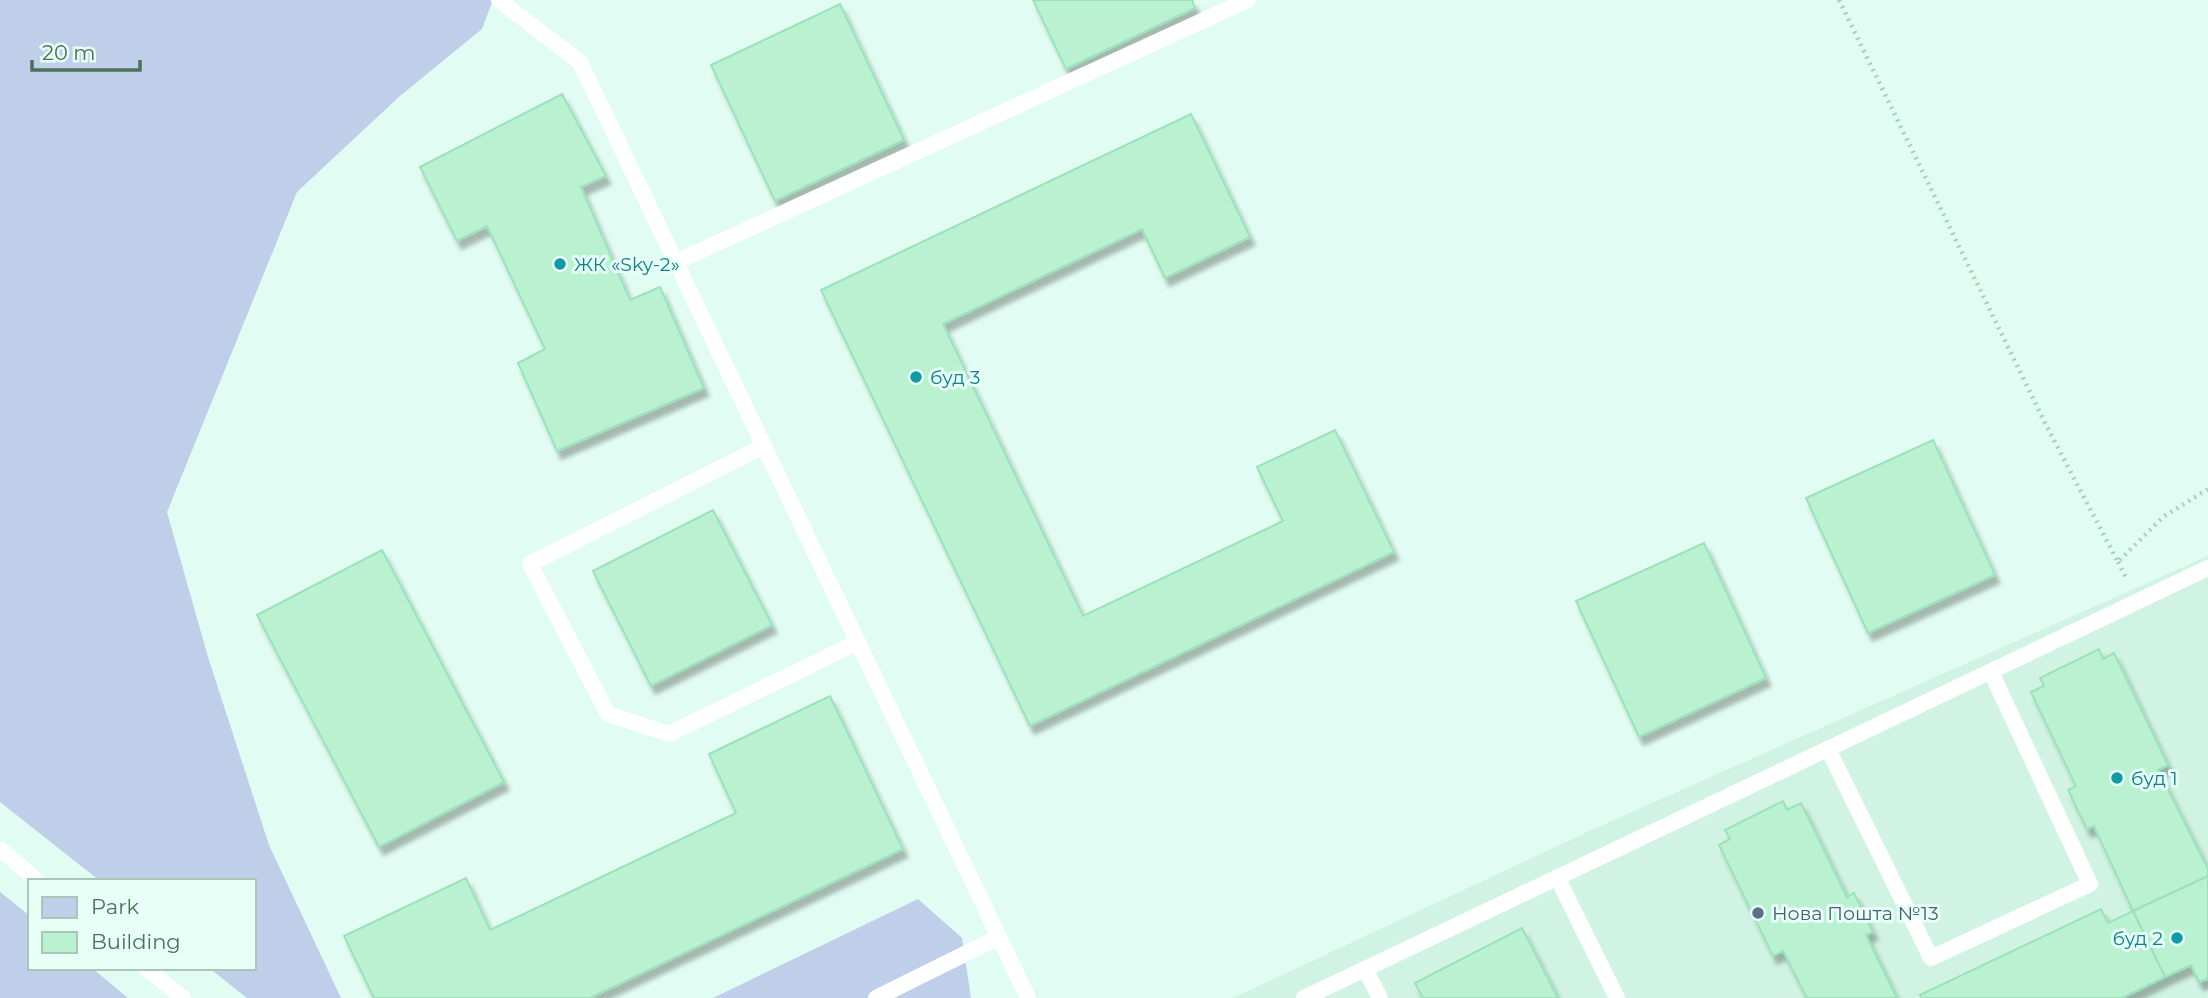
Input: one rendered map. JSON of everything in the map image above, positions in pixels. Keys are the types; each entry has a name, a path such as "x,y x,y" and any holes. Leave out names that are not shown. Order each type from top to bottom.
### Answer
{"lane":[{"path":"499,0 580,62 1028,998"},
{"path":"676,262 1248,0"},
{"path":"764,446 530,565 608,714 669,734 858,642"},
{"path":"1304,998 2208,568"},
{"path":"1828,749 1931,958 2090,884 1991,672"},
{"path":"0,849 36,879"},
{"path":"1557,877 1617,998"},
{"path":"876,998 999,937"},
{"path":"1365,969 1380,998"},
{"path":"148,970 183,998"}],"path":[{"path":"1839,0 2046,427 2118,562 2163,517 2208,489"}],"shaded area":[{"path":"2208,556 2208,998 1233,998 1598,827"}],"green space":[{"path":"0,0 493,0 482,29 400,96 297,192 167,512 208,657 269,845 341,998 247,998 212,970 256,970 256,879 97,879 0,802"},
{"path":"0,892 28,914 28,970 94,970 128,998 0,998"},
{"path":"918,899 962,938 971,998 713,998"}],"building":[{"path":"1033,0 1192,0 1195,8 1066,69"},
{"path":"840,4 904,140 775,201 711,65"},
{"name":"ЖК «Sky-2»","path":"562,94 606,176 581,187 630,300 660,287 704,388 557,451 518,363 545,349 487,226 457,241 420,167"},
{"name":"буд 3","path":"1191,114 1250,237 1165,278 1142,229 943,324 1083,616 1283,521 1257,467 1335,430 1394,552 1030,726 821,290"},
{"path":"1933,440 1995,575 1868,633 1806,498"},
{"path":"713,510 772,625 651,686 593,571"},
{"path":"1704,543 1766,678 1639,737 1576,601"},
{"path":"382,550 504,782 379,847 257,615"},
{"name":"буд 1","path":"2099,649 2103,659 2114,653 2168,765 2158,770 2208,869 2208,876 2133,911 2094,826 2087,829 2068,790 2076,786 2031,692 2044,686 2040,678"},
{"path":"830,696 903,849 590,998 374,998 344,936 466,878 490,930 736,813 709,754"},
{"path":"1783,801 1787,810 1801,803 1847,897 1854,893 1873,932 1866,935 1897,998 1807,998 1783,951 1773,956 1719,845 1730,839 1725,830"},
{"name":"буд 2","path":"2208,876 2208,979 2199,982 2191,965 2165,977 2133,911"},
{"path":"2101,909 2108,923 2133,911 2165,977 2122,998 1922,998 1920,995"},
{"path":"1522,928 1558,998 1423,998 1415,983"}],"place":[{"name":"ЖК «Sky-2»","path":"560,264"},
{"name":"буд 3","path":"916,377"},
{"name":"буд 1","path":"2117,778"},
{"name":"Нова Пошта №13","path":"1758,913"},
{"name":"буд 2","path":"2177,938"}]}
